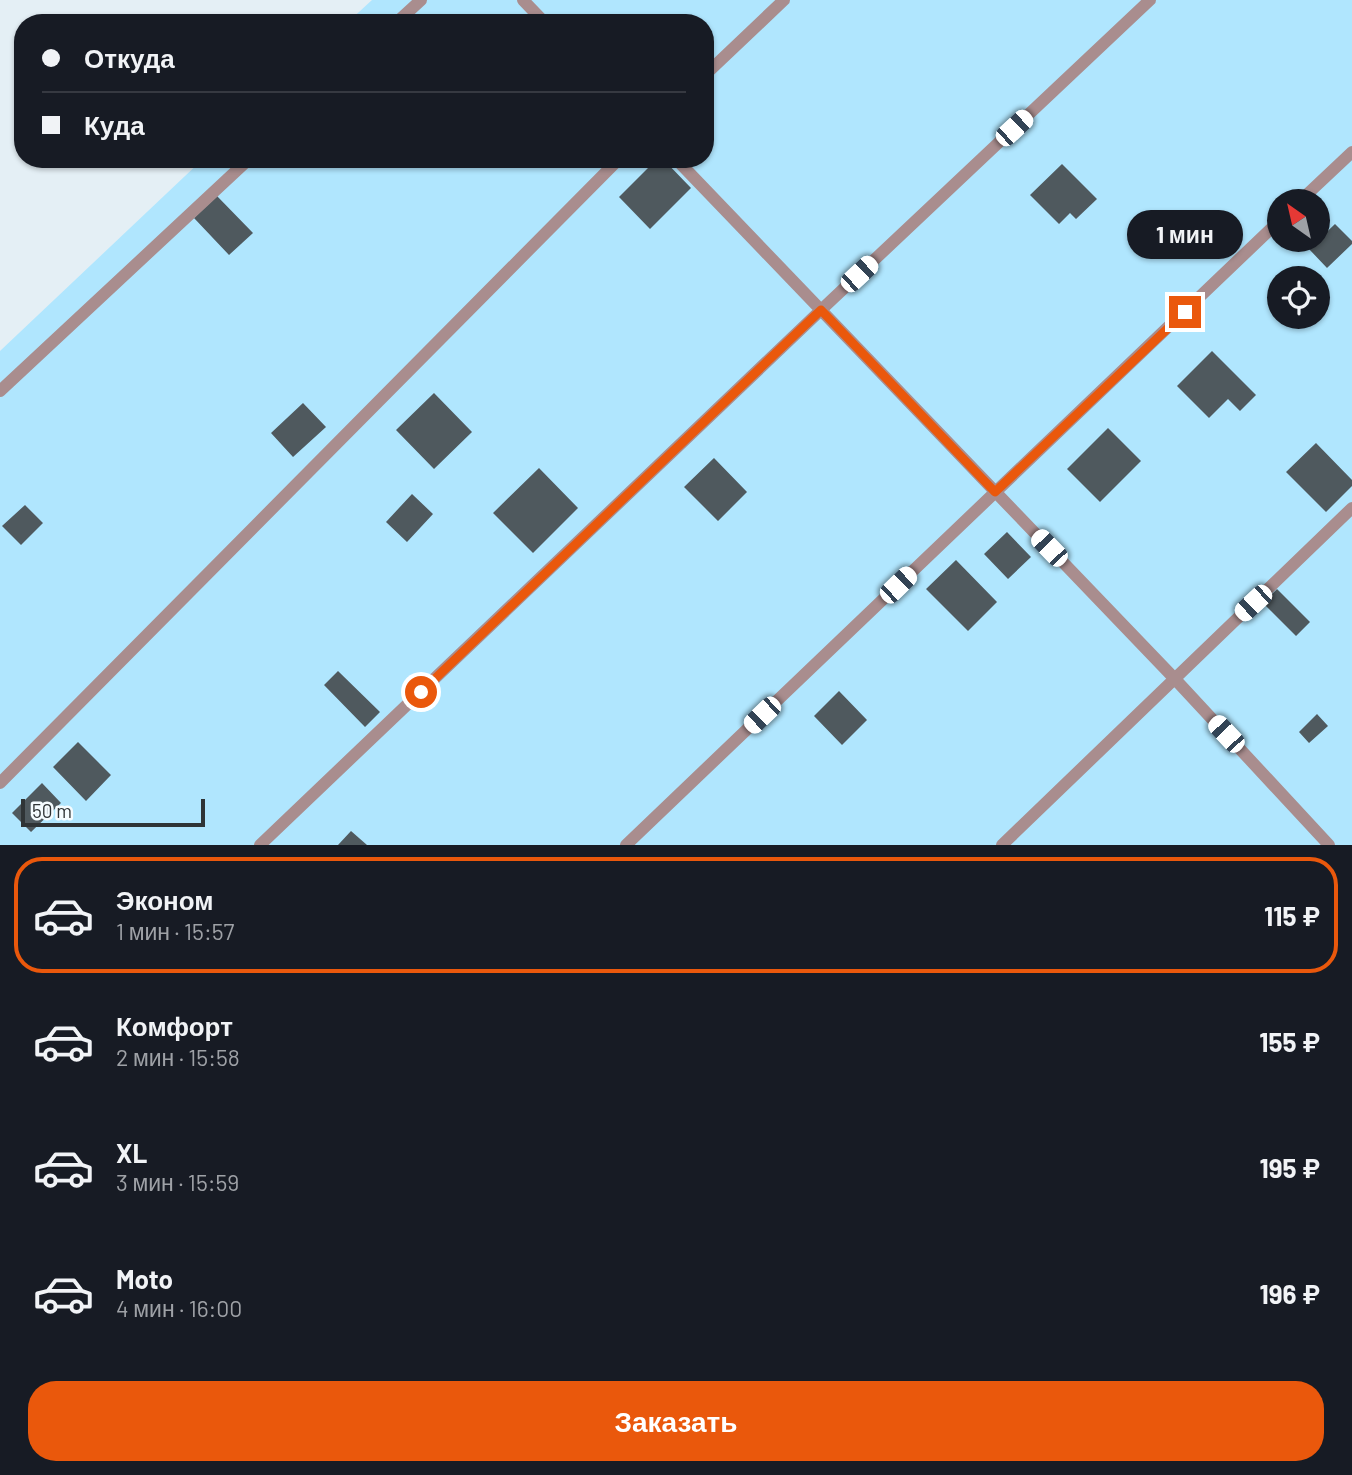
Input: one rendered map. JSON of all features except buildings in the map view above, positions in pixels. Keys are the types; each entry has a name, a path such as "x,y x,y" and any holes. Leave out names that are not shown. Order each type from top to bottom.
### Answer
{"lane":[{"path":"406,14 421,0"},
{"path":"523,0 536,14"},
{"path":"714,66 784,0"},
{"path":"260,845 1150,0"},
{"path":"1313,189 1352,152"},
{"path":"0,391 239,168"},
{"path":"0,783 610,168"},
{"path":"685,168 1174,678 1329,845"},
{"path":"626,845 1267,232"},
{"path":"1002,845 1352,508"}],"shaded area":[{"path":"372,0 1352,0 1352,845 0,845 0,351 193,168 714,168 714,14 357,14"}],"route":[{"path":"421,692 821,310 995,492 1185,312"}]}
